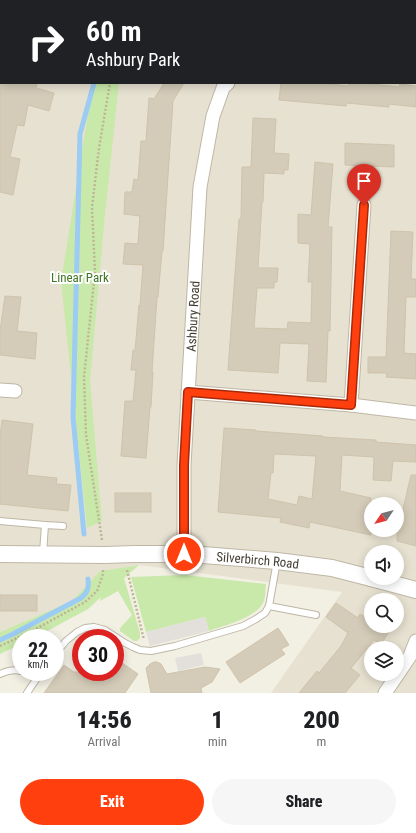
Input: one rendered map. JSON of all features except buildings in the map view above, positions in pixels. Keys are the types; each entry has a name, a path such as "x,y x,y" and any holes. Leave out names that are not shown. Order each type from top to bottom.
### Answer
{"street":[{"name":"Ashbury Road","path":"184,554 184,465 200,187 213,116 224,88 227,84"},
{"path":"351,405 364,205"},
{"path":"0,390 15,391"},
{"path":"188,392 351,405 416,412"},
{"name":"Silverbirch Road","path":"0,554 104,556 134,554 184,554 277,561 332,568 364,576"},
{"name":"Silverbirch Road","path":"397,585 416,590"},
{"path":"385,693 410,656 416,641"}],"lane":[{"path":"0,521 63,526"},
{"path":"43,555 45,525"},
{"path":"64,643 77,632 85,628 94,627 105,630 140,650 151,651 175,646 243,626 265,613 269,606 277,561"},
{"path":"269,606 316,615"},
{"path":"0,674 12,671"},
{"path":"27,693 35,681"}],"path":[{"path":"0,646 32,631 84,602 97,591 103,574 104,556 86,435 84,377 95,272 92,207 99,148 110,84"},
{"path":"128,570 146,651"}],"shaded area":[{"path":"0,84 416,84 416,693 271,693 342,592 139,565 100,571 72,601 0,632"},
{"path":"205,617 209,631 150,646 146,632"},
{"path":"201,653 204,665 178,671 175,658"}],"green space":[{"name":"Linear Park","path":"93,84 119,84 105,214 90,381 102,521 87,528 61,281"},
{"path":"139,565 124,578 140,633 140,638 137,641 134,641 124,634 124,629 120,629 132,615 118,591 100,601 101,597 88,609 51,629 12,629 12,648 0,654 0,632 72,601 100,571"},
{"path":"185,575 266,584 264,601 259,609 246,617 231,624 209,631 205,617 146,632 131,577"}],"waterway":[{"path":"84,534 73,417 80,134 94,84"},
{"path":"0,640 81,598 88,590 88,579"}],"route":[{"path":"184,554 184,465 188,392 351,405 364,205"}]}
